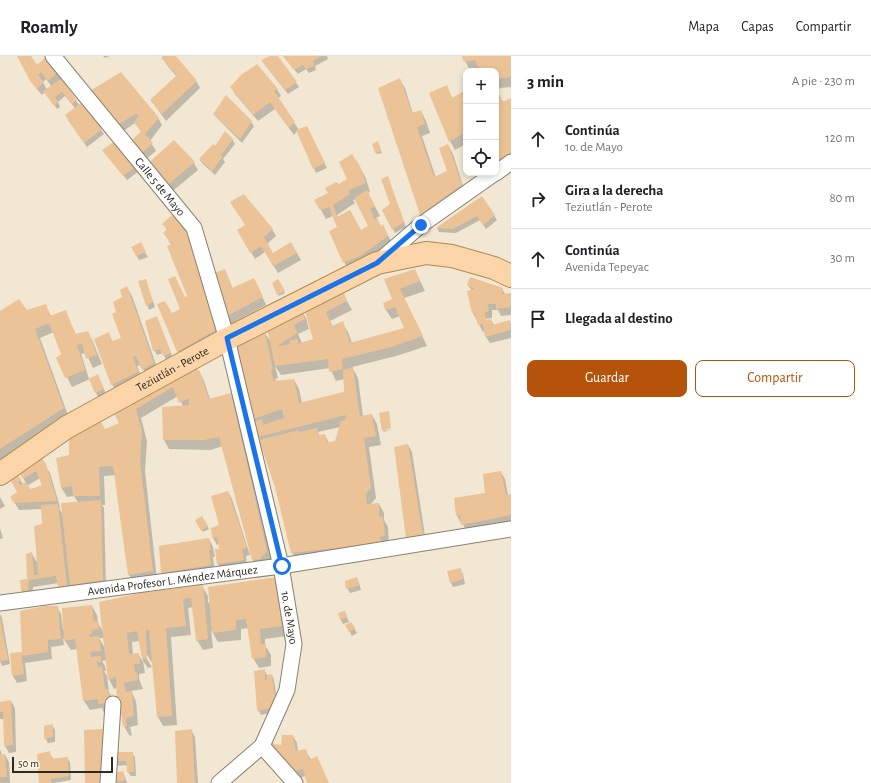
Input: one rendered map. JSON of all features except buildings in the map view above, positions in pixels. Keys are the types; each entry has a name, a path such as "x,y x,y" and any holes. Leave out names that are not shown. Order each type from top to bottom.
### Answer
{"main road":[{"name":"Teziutlán - Perote","path":"0,474 67,427 227,338 377,263 426,253 452,256 494,268 511,276"}],"street":[{"name":"Calle 5 de Mayo","path":"53,56 194,228 227,338"},
{"path":"499,171 511,162"},
{"path":"377,263 421,225 492,176"},
{"name":"1o. de Mayo","path":"219,783 262,746 287,690 294,644 282,566 227,338"},
{"name":"Avenida Profesor L. Méndez Márquez","path":"0,603 282,566 511,529"},
{"path":"108,783 112,704"},
{"path":"262,746 296,783"}],"route":[{"path":"282,566 227,338 377,263 421,225"}]}
